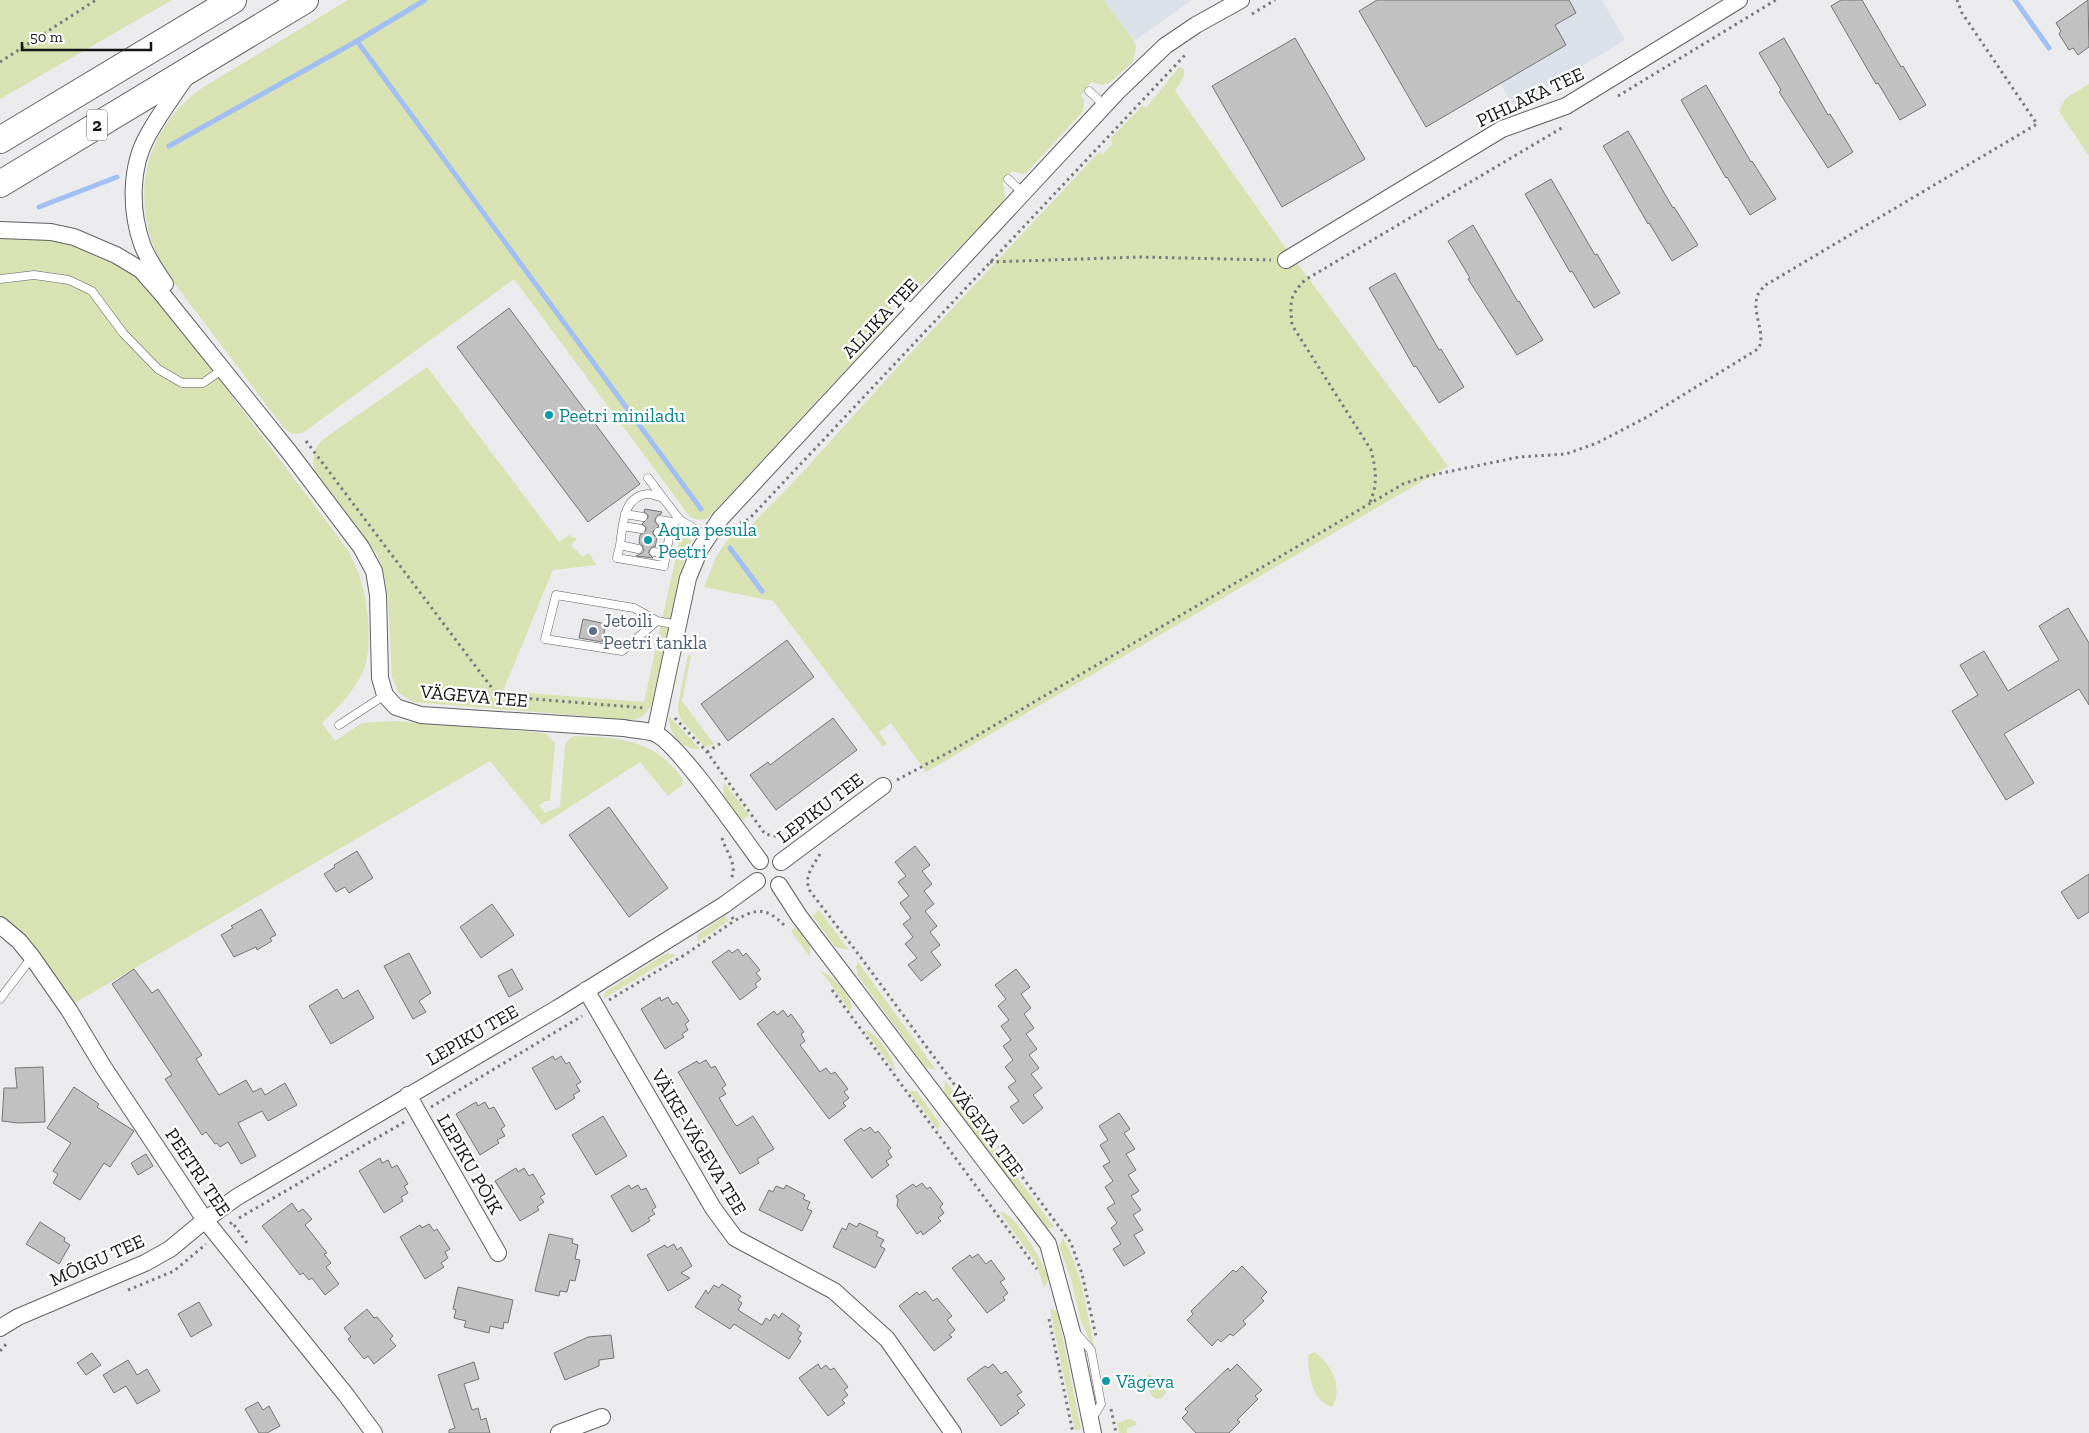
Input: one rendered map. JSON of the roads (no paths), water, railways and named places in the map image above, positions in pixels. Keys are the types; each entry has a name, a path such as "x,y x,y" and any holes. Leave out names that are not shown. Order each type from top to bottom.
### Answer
{"highway":[{"name":"2","path":"0,140 232,0"},
{"name":"2","path":"0,184 305,0"}],"street":[{"name":"ALLIKA TEE","path":"655,733 688,578 707,536 720,519 1104,105 1144,65 1166,46 1196,25 1241,0"},
{"name":"PIHLAKA TEE","path":"1286,260 1502,129 1566,106 1740,0"},
{"path":"193,67 147,136 139,155 134,184 135,208 142,244 154,269 210,352"},
{"path":"0,230 51,232 74,237 116,255 140,270 210,352 326,500 361,547 374,570 378,595 380,678 384,695"},
{"name":"VÄGEVA TEE","path":"384,695 396,706 421,715 624,728 655,733"},
{"path":"655,733 667,742 682,758 760,861 755,873 758,882 767,888 779,885"},
{"name":"LEPIKU TEE","path":"781,862 883,786"},
{"name":"LEPIKU TEE","path":"760,861 769,858 781,862 785,876 779,885"},
{"name":"LEPIKU TEE","path":"205,1220 237,1197 586,990 758,882"},
{"name":"VÄGEVA TEE","path":"779,885 800,916 1048,1244 1070,1326 1092,1427"},
{"name":"PEETRI TEE","path":"0,925 18,940 32,957 69,1010 104,1068 216,1235 346,1395 374,1433"},
{"name":"VÄIKE-VÄGEVA TEE","path":"586,990 713,1208 735,1238 834,1291 887,1339 953,1433"},
{"name":"LEPIKU PÕIK","path":"408,1095 498,1253"},
{"name":"MÕIGU TEE","path":"0,1328 18,1317 145,1263 170,1249 205,1220"},
{"path":"559,1433 602,1417"}],"lane":[{"path":"1089,91 1104,105"},
{"path":"1008,179 1023,193"},
{"path":"0,279 34,275 69,280 92,291 123,333 158,369 182,383 202,383 223,369"},
{"path":"899,297 913,311"},
{"path":"648,478 663,498 676,521"},
{"path":"663,498 648,494 636,498 626,508 617,558 664,566 669,534 676,521"},
{"path":"625,514 643,517"},
{"path":"660,520 676,521 707,536"},
{"path":"623,526 641,529"},
{"path":"658,532 669,534"},
{"path":"620,546 638,549"},
{"path":"654,552 666,554"},
{"path":"658,621 622,651 545,639 556,595 634,608 658,621 678,625"},
{"path":"338,725 384,695"},
{"path":"0,999 32,957"}],"waterway":[{"path":"169,146 357,41 425,0"},
{"path":"2015,0 2049,48"},
{"path":"357,41 701,509"},
{"path":"39,207 117,177"},
{"path":"730,548 762,591"}],"place":[{"name":"Peetri miniladu","path":"549,415"},
{"name":"Aqua pesula Peetri","path":"648,540"},
{"name":"Jetoili Peetri tankla","path":"593,631"},
{"name":"Vägeva","path":"1106,1381"}]}
